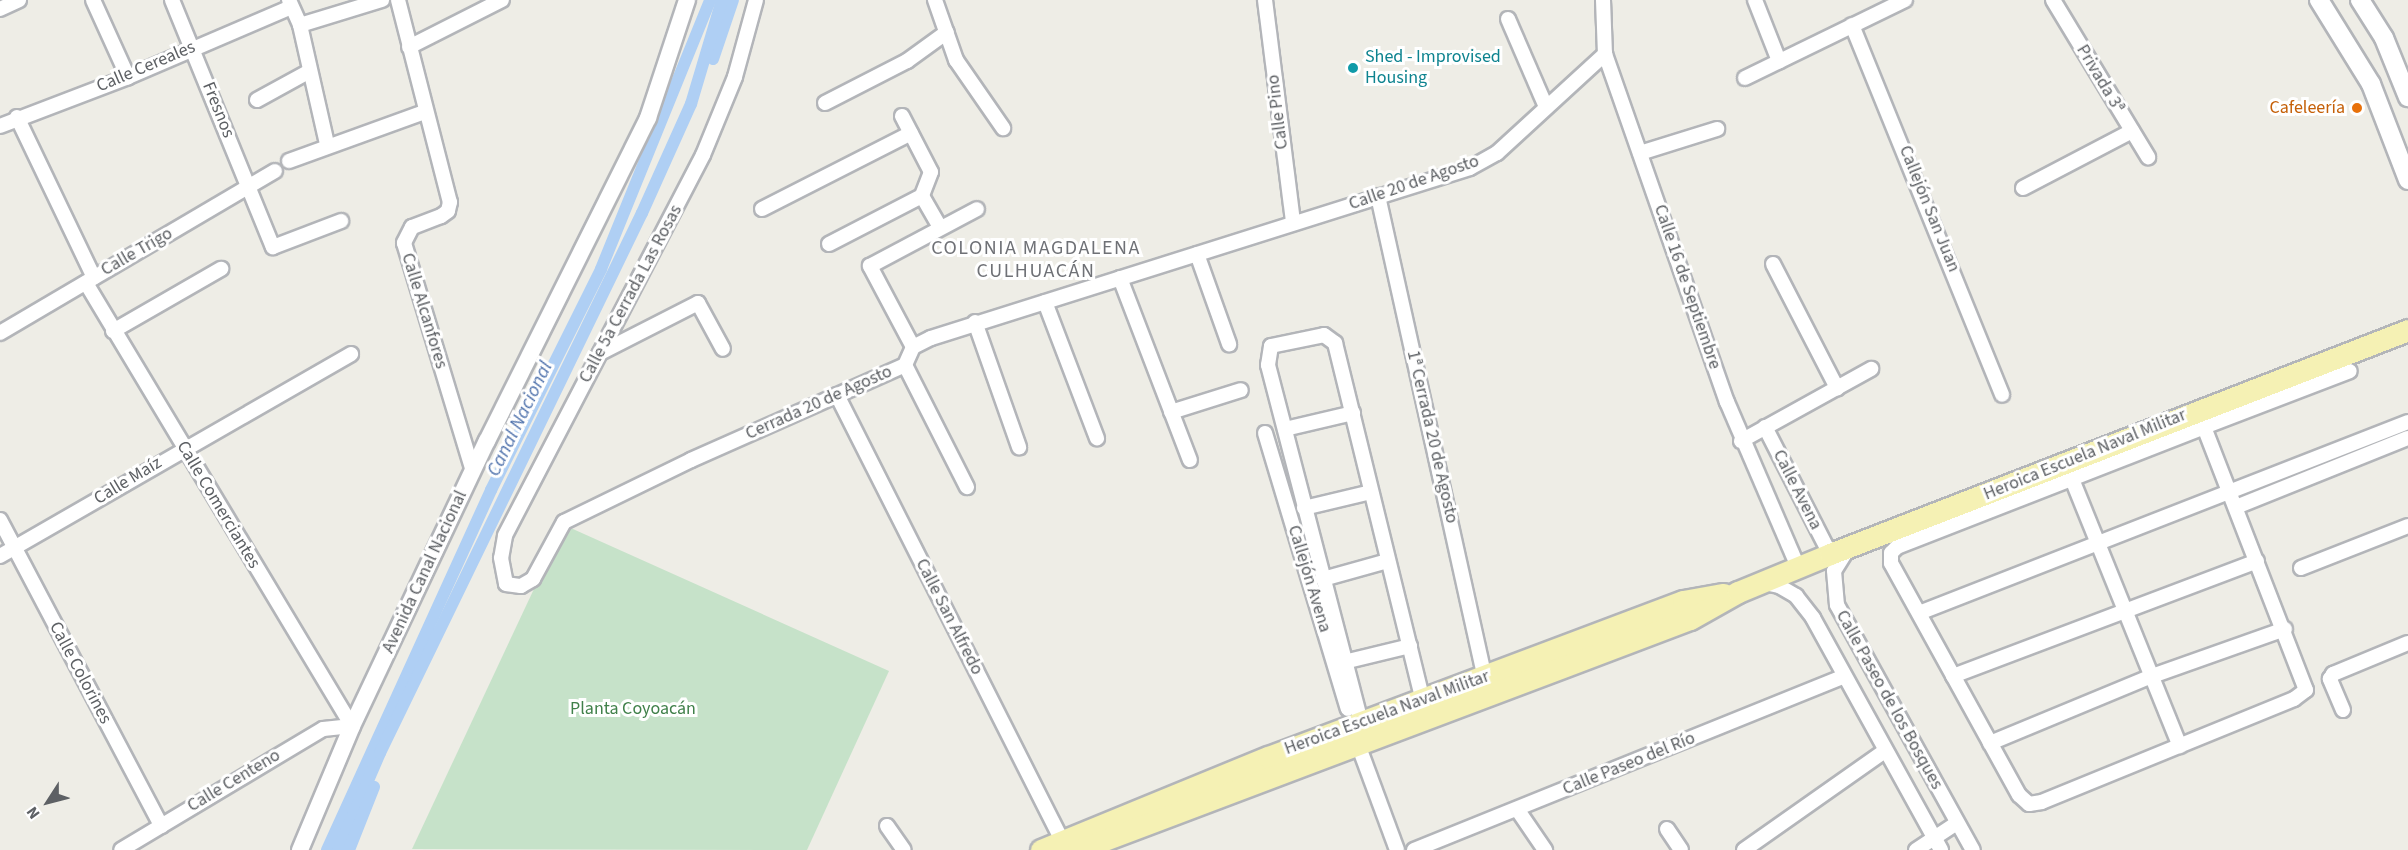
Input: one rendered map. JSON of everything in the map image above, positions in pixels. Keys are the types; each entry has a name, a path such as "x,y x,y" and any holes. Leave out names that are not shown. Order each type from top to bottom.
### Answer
{"main road":[{"path":"2319,0 2371,84 2408,180"},
{"path":"2360,0 2384,38 2408,98"},
{"name":"Heroica Escuela Naval Militar","path":"1357,734 1426,720 1690,619 1738,592 1797,567 2408,330"},
{"name":"Heroica Escuela Naval Militar","path":"1041,850 1070,845 1357,734 1422,699 1485,678 1683,601 1738,592"}],"street":[{"path":"0,9 19,0"},
{"path":"93,0 128,77"},
{"name":"Fresnos","path":"172,0 273,247 341,221"},
{"path":"300,25 382,0"},
{"name":"Calle Alcanfores","path":"398,0 424,112 450,202 448,211 441,216 412,227 405,233 404,243 473,471"},
{"path":"409,46 502,0"},
{"name":"Avenida Canal Nacional","path":"300,850 352,726 473,471 648,118 687,0"},
{"name":"Calle 5a Cerrada Las Rosas","path":"506,584 501,558 505,536 703,155 735,77 756,0"},
{"path":"935,0 956,60 1003,128"},
{"name":"Calle Pino","path":"1266,0 1293,223"},
{"name":"Calle 16 de Septiembre","path":"1603,0 1605,54 1741,441 1797,567"},
{"path":"1755,0 1779,61"},
{"path":"1745,78 1888,4 1905,0"},
{"name":"Privada 3ª","path":"2053,0 2148,157"},
{"path":"290,3 300,25 327,144"},
{"name":"Calle Cereales","path":"0,126 17,117 128,77 290,3"},
{"path":"1508,19 1546,107"},
{"name":"Callejón San Juan","path":"1852,24 2002,394"},
{"path":"825,103 907,61 947,32"},
{"name":"Calle 20 de Agosto","path":"1293,223 1470,168 1497,153 1605,54"},
{"path":"257,100 310,71"},
{"path":"289,161 327,144 424,112"},
{"path":"830,244 922,196 932,172 902,116"},
{"name":"Calle Comerciantes","path":"17,117 113,331 352,726"},
{"path":"1640,153 1717,129"},
{"path":"2023,188 2132,131"},
{"path":"762,209 911,133"},
{"name":"Calle Trigo","path":"0,333 275,171"},
{"path":"922,196 940,227"},
{"name":"1ª Cerrada 20 de Agosto","path":"1378,196 1485,678"},
{"path":"977,209 876,260 869,270 913,347 975,322 1293,223"},
{"path":"1197,254 1229,344"},
{"path":"1773,264 1837,388"},
{"path":"113,331 221,269"},
{"path":"1120,278 1190,460"},
{"path":"1045,302 1097,438"},
{"path":"600,353 698,303 723,349"},
{"path":"975,322 1018,447"},
{"path":"1397,850 1357,734 1344,662 1268,365 1271,346 1324,335 1332,338 1353,413 1426,720"},
{"name":"Cerrada 20 de Agosto","path":"506,584 521,586 532,579 564,522 905,364 913,347"},
{"name":"Calle Maíz","path":"0,556 183,448 351,354"},
{"path":"905,364 967,487"},
{"path":"1741,441 1871,369"},
{"path":"2204,427 2285,629 2306,690 2294,699 2180,746 2042,802 2029,804 2019,795 1891,563 1892,552 1897,547 2072,479 2204,427 2350,370"},
{"path":"1172,412 1241,390"},
{"name":"Calle San Alfredo","path":"837,394 1070,845"},
{"path":"1285,429 1353,413"},
{"path":"1919,613 2408,422"},
{"name":"Calle Avena","path":"1765,427 1830,554"},
{"name":"Callejón Avena","path":"1266,433 1357,734"},
{"path":"2236,507 2408,438"},
{"path":"2072,479 2180,746"},
{"path":"1304,508 1371,492"},
{"name":"Calle Colorines","path":"0,520 161,826"},
{"path":"2301,568 2408,526"},
{"name":"Calle Paseo de los Bosques","path":"1850,547 1834,571 1837,605 1973,850"},
{"path":"1323,579 1388,561"},
{"path":"1953,676 2257,561"},
{"name":"Calle Paseo de los Bosques","path":"1763,583 1779,586 1796,596 1813,618 1938,844"},
{"name":"Heroica Escuela Naval Militar","path":"1106,850 1357,734 1693,627 1763,583"},
{"path":"1990,743 2152,676 2285,629"},
{"path":"2343,710 2330,679 2332,674 2408,643"},
{"path":"1344,662 1410,646"},
{"name":"Calle Paseo del Río","path":"1414,850 1844,676"},
{"name":"Calle Centeno","path":"121,850 323,729 352,726"},
{"path":"1744,850 1885,751"},
{"path":"1517,809 1545,850"},
{"path":"1916,850 1938,844 1957,823"},
{"path":"887,826 904,850"},
{"path":"1666,829 1681,850"}],"green space":[{"name":"Planta Coyoacán","path":"564,525 889,671 807,850 412,849"}],"waterway":[{"name":"Canal Nacional","path":"327,850 491,490 601,269 710,0"},
{"name":"Canal Nacional","path":"338,850 380,753 642,213 691,104 722,0"},
{"name":"Canal Nacional","path":"713,59 733,0"},
{"name":"Canal Nacional","path":"349,850 374,787"}],"place":[{"name":"Shed - Improvised Housing","path":"1353,68"},
{"name":"Cafeleería","path":"2357,108"}],"district":[{"name":"COLONIA MAGDALENA CULHUACÁN","path":"1036,260"}]}
